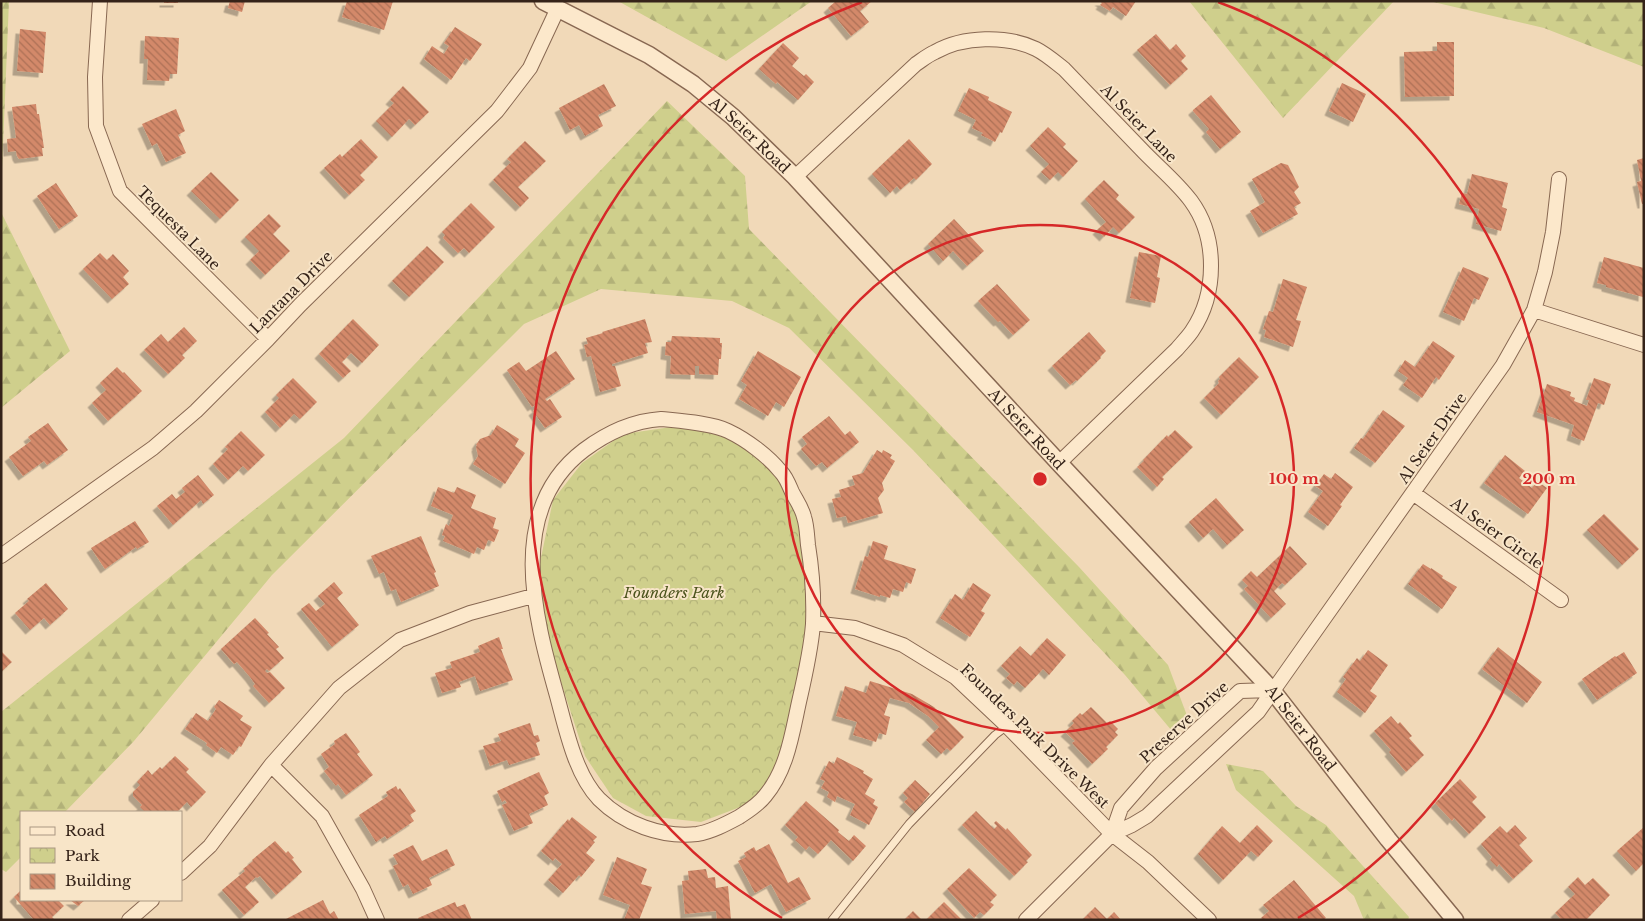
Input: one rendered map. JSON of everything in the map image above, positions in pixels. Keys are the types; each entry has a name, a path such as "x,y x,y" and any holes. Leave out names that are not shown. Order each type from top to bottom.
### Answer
{"street":[{"name":"Tequesta Lane","path":"100,1 95,77 96,126 120,192 268,339"},
{"name":"Al Seier Road","path":"543,1 649,55 693,84 733,116 795,177 1272,690 1388,839 1456,920"},
{"name":"Lantana Drive","path":"1,556 153,448 196,411 314,291 497,111 530,68 558,8"},
{"name":"Al Seier Lane","path":"795,177 916,64 936,51 957,43 998,40 1017,42 1035,48 1064,69 1179,188 1191,202 1202,222 1209,243 1211,266 1209,288 1203,308 1192,331 1177,349 1059,463"},
{"name":"Al Seier Drive","path":"1272,690 1503,365 1534,310 1545,272 1559,179"},
{"path":"1534,310 1644,345"},
{"path":"661,419 691,422 726,430 760,452 782,473 804,515 811,566 813,623 807,667 790,744 777,778 764,798 748,811 726,824 700,834 672,834 643,828 599,799 573,755 551,677 533,596 532,551 536,523 547,494 560,473 599,438 641,420 661,419"},
{"name":"Al Seier Circle","path":"1413,493 1561,600"},
{"path":"182,872 210,846 271,765 339,688 400,640 470,613 533,596"},
{"name":"Founders Park Drive West","path":"813,623 855,628 903,645 955,677 1007,726 1112,834 1148,862 1209,920"},
{"name":"Preserve Drive","path":"1112,834 1121,808 1150,775 1240,692 1272,690"},
{"name":"Preserve Drive","path":"1026,920 1112,834 1132,826 1146,816 1258,712 1272,690"},
{"path":"271,765 322,816 363,889 377,920"},
{"path":"129,920 151,901"}],"lane":[{"path":"832,920 909,824 995,735 1007,726"}],"green space":[{"path":"1,1 9,1 1,194"},
{"path":"618,1 812,1 726,61"},
{"path":"1189,1 1394,1 1283,118"},
{"path":"1429,1 1644,1 1644,67 1544,28"},
{"path":"667,101 745,176 749,229 1079,567 1168,665 1189,721 1172,731 1125,675 913,450 789,328 732,301 601,289 524,324 272,575 134,741 66,811 20,811 20,858 6,872 1,869 1,712 344,438"},
{"path":"1,212 70,351 1,408"},
{"name":"Founders Park","path":"685,425 732,440 779,471 801,516 813,624 779,768 748,804 701,822 646,816 613,798 585,756 533,596 553,500 582,463 623,434"},
{"path":"1226,764 1263,771 1296,806 1326,825 1409,917 1408,920 1364,920 1354,896 1236,790"}],"building":[{"path":"164,1 178,1 178,3 164,3"},
{"path":"230,1 245,1 242,12 228,8"},
{"path":"347,1 393,1 384,30 342,17"},
{"path":"836,1 872,1 860,11 869,22 851,36 828,8"},
{"path":"1099,1 1136,1 1126,16 1113,7 1110,11 1100,5 1102,3"},
{"path":"455,27 482,44 470,61 466,58 451,80 424,59 432,46 444,54 449,46 444,43"},
{"path":"20,29 46,32 43,73 17,71"},
{"path":"1156,34 1170,50 1176,44 1186,56 1181,61 1188,69 1170,85 1137,50"},
{"path":"145,36 179,38 177,74 170,74 169,81 147,80 148,59 144,59"},
{"path":"1437,42 1454,42 1454,96 1405,97 1404,52 1437,51"},
{"path":"783,43 799,58 792,66 804,76 806,74 814,82 798,100 759,69"},
{"path":"1342,83 1366,94 1353,122 1329,111"},
{"path":"604,84 616,106 598,115 603,126 585,136 579,125 570,130 559,108"},
{"path":"403,86 429,112 415,125 409,119 392,137 376,121 394,103 390,100"},
{"path":"969,88 989,97 988,100 1012,112 1002,133 1000,132 995,142 972,128 976,120 958,111"},
{"path":"1211,95 1241,132 1220,149 1206,132 1209,129 1193,111"},
{"path":"36,104 44,148 42,148 43,156 19,159 16,151 8,152 7,139 16,138 12,107"},
{"path":"176,109 185,131 178,135 186,153 166,162 157,143 152,146 142,124"},
{"path":"1048,127 1066,144 1063,147 1078,161 1063,177 1058,172 1050,180 1041,172 1049,164 1030,146"},
{"path":"361,139 378,157 360,175 365,180 349,195 324,168 340,154 342,157"},
{"path":"909,139 932,164 916,180 914,178 900,190 897,186 890,193 872,174"},
{"path":"525,141 546,161 518,187 529,198 520,207 493,180 511,162 507,159"},
{"path":"1644,158 1644,204 1642,204 1637,182 1641,181 1637,160"},
{"path":"1281,163 1288,165 1299,187 1294,192 1301,203 1294,207 1298,214 1263,233 1250,211 1265,202 1252,179"},
{"path":"211,172 239,200 220,219 191,191"},
{"path":"1472,174 1508,183 1502,207 1507,209 1501,231 1476,224 1479,209 1459,204 1462,193 1467,194"},
{"path":"1104,180 1119,195 1116,199 1135,217 1119,233 1113,227 1104,237 1097,230 1106,222 1085,199"},
{"path":"56,183 78,216 59,229 37,196"},
{"path":"471,203 495,227 469,253 464,248 458,253 443,238 445,235 442,232"},
{"path":"269,214 281,226 273,234 290,251 265,275 250,260 259,251 245,237"},
{"path":"954,219 984,251 967,266 953,251 943,261 928,244"},
{"path":"427,246 444,262 409,297 392,281"},
{"path":"1139,252 1161,256 1157,277 1160,278 1155,303 1130,298"},
{"path":"100,253 107,260 113,254 129,271 123,277 129,284 112,299 83,269"},
{"path":"1604,257 1644,268 1643,297 1597,283"},
{"path":"1463,267 1489,278 1479,300 1474,298 1464,321 1443,312"},
{"path":"1283,279 1307,287 1296,320 1301,321 1293,347 1264,337 1266,330 1263,329 1269,311 1273,312"},
{"path":"997,284 1030,320 1013,335 978,301"},
{"path":"353,319 379,345 362,363 351,353 342,362 351,371 343,378 319,354"},
{"path":"645,319 652,342 645,343 648,353 612,364 612,366 615,366 621,386 600,392 591,356 587,357 584,345 588,344 586,338"},
{"path":"184,327 197,341 182,355 185,358 168,374 144,350 161,334 168,342"},
{"path":"1089,332 1106,351 1077,381 1070,385 1052,366"},
{"path":"672,336 720,338 720,343 722,343 718,375 699,374 699,366 695,366 695,375 670,374 671,356 665,355 666,342 671,342"},
{"path":"1433,341 1455,356 1439,380 1436,377 1422,398 1403,385 1408,378 1398,371 1405,360 1415,367"},
{"path":"556,351 575,379 545,399 547,401 550,399 562,417 545,428 533,411 537,408 535,405 532,407 507,370 519,362 526,371"},
{"path":"758,351 801,377 784,407 776,402 768,416 739,399 747,385 741,381"},
{"path":"1239,357 1259,377 1221,415 1204,398 1219,383 1219,377"},
{"path":"117,367 142,391 108,421 92,403 106,390 100,383"},
{"path":"293,378 317,402 300,419 294,414 280,428 265,412 279,398 276,395"},
{"path":"1594,378 1611,384 1604,405 1598,403 1584,441 1571,436 1574,425 1537,412 1547,384 1571,392 1570,396 1575,398 1574,401 1587,406 1589,400 1586,400"},
{"path":"1383,410 1405,426 1375,463 1354,448 1361,438 1363,439"},
{"path":"829,416 845,435 850,431 859,442 827,468 822,462 816,466 801,449 807,444 802,437"},
{"path":"48,423 68,450 47,465 44,461 23,476 9,457 31,441 28,437"},
{"path":"497,425 519,439 515,446 525,453 505,484 473,464 478,456 476,445 480,439 491,435"},
{"path":"1175,430 1193,447 1162,477 1164,479 1157,487 1137,467 1167,435 1168,437"},
{"path":"241,431 265,455 248,471 243,466 228,480 213,464 228,449 225,447"},
{"path":"877,450 882,453 883,450 892,455 890,458 895,461 882,483 884,490 878,498 883,513 848,523 846,516 837,518 832,499 841,497 839,490 855,485 852,476 863,473"},
{"path":"1505,455 1525,471 1519,478 1532,488 1537,481 1547,488 1528,514 1484,483"},
{"path":"1335,473 1353,487 1328,526 1308,512 1323,491 1315,486 1324,474 1331,479"},
{"path":"198,475 214,495 203,504 201,500 173,525 157,506 172,494 176,499 185,492 182,488"},
{"path":"438,487 454,493 457,487 476,495 471,508 496,518 493,528 499,530 494,542 488,540 484,550 477,547 474,554 443,541 445,536 442,535 446,524 449,526 453,515 431,506"},
{"path":"1216,498 1244,530 1227,545 1213,529 1203,538 1189,522"},
{"path":"1604,514 1639,549 1622,565 1587,530"},
{"path":"135,521 149,542 137,549 136,547 105,569 91,548"},
{"path":"421,536 436,572 434,573 439,586 401,602 396,589 391,591 384,572 379,574 371,556"},
{"path":"873,541 888,546 884,559 916,569 911,584 906,582 903,592 893,589 890,598 880,595 880,597 855,589 865,556 868,557"},
{"path":"1290,546 1307,564 1285,585 1282,583 1274,591 1286,604 1271,618 1244,589 1248,586 1242,580 1251,571 1257,577"},
{"path":"1423,564 1457,587 1442,609 1408,584"},
{"path":"334,582 343,593 337,598 359,625 332,647 301,609 309,603 316,611 325,604 318,596"},
{"path":"46,583 68,609 50,625 44,618 30,630 15,613 29,601 27,599"},
{"path":"973,583 991,595 981,611 985,613 970,637 940,618 955,594 963,600"},
{"path":"255,618 269,633 267,634 279,647 276,649 284,658 269,671 267,669 265,671 267,673 270,672 285,688 269,703 253,686 255,684 237,662 234,664 221,649"},
{"path":"499,637 503,649 501,649 513,680 480,691 475,676 459,682 461,687 442,693 435,673 452,668 450,662 480,652 478,646"},
{"path":"1047,638 1066,655 1049,675 1043,669 1025,688 1017,681 1014,685 1006,678 1010,674 1001,666 1020,646 1031,656"},
{"path":"1498,647 1542,682 1527,703 1482,669"},
{"path":"1368,650 1388,665 1370,691 1377,696 1365,713 1337,692 1346,679 1343,677 1357,658 1360,661"},
{"path":"1,651 12,662 1,672"},
{"path":"1624,652 1637,673 1597,700 1582,679 1615,656"},
{"path":"870,681 912,694 934,707 964,737 950,751 947,748 941,754 926,740 939,727 928,716 909,703 890,698 884,715 890,717 886,735 879,733 876,742 853,735 857,722 836,716 845,686 866,693"},
{"path":"219,700 243,716 240,720 252,727 241,747 239,746 233,755 221,747 217,753 206,745 207,743 185,729 196,713 208,721 216,709 214,707"},
{"path":"1091,707 1107,723 1110,721 1118,729 1115,732 1118,735 1106,747 1108,749 1092,764 1072,743 1075,741 1065,732 1080,713 1082,715"},
{"path":"1391,716 1398,724 1400,722 1412,736 1409,738 1424,755 1406,772 1389,752 1391,750 1374,731"},
{"path":"530,723 534,736 538,735 540,741 536,743 540,755 509,765 507,760 490,766 483,746 501,741 498,734"},
{"path":"346,733 360,752 357,754 373,775 346,795 338,784 336,786 324,771 329,767 321,754 335,744 334,741"},
{"path":"175,756 189,769 186,772 206,792 191,807 187,802 178,811 144,811 140,807 142,805 133,796 133,792 140,785 137,782 148,770 152,775 160,767 162,769"},
{"path":"837,757 864,771 863,773 873,779 865,794 875,800 873,804 878,807 869,825 850,815 855,804 837,796 835,802 827,797 829,792 821,788 825,781 820,779 829,761 834,764"},
{"path":"539,772 549,793 544,796 548,805 529,814 533,823 514,831 502,805 507,803 505,800 502,802 497,791"},
{"path":"1460,779 1477,797 1472,802 1486,817 1469,834 1454,818 1452,821 1435,803"},
{"path":"915,780 930,794 915,812 904,802 908,798 903,793"},
{"path":"396,786 398,790 400,788 416,811 410,815 414,821 387,839 385,836 376,842 359,815 388,796 386,792"},
{"path":"806,801 849,841 854,835 866,846 853,861 831,840 818,854 809,846 806,850 795,840 798,837 785,825"},
{"path":"976,811 994,829 997,826 994,823 996,821 1006,830 1007,828 1032,855 1026,861 1028,862 1014,876 962,825"},
{"path":"572,817 597,837 586,853 595,860 581,877 579,875 563,893 548,880 562,864 555,858 553,861 541,851 568,819 569,821"},
{"path":"1257,825 1273,841 1258,857 1251,851 1223,880 1198,854 1222,826 1240,843"},
{"path":"1515,825 1527,838 1519,845 1533,861 1513,879 1499,864 1497,867 1490,860 1492,857 1481,844 1500,826 1507,833"},
{"path":"1644,827 1644,863 1636,871 1617,851"},
{"path":"275,841 286,853 288,851 302,872 276,895 260,876 256,877 245,887 259,902 244,915 222,890 245,871 243,869 252,860"},
{"path":"769,844 788,883 799,877 811,899 786,912 771,884 755,893 738,861 746,857 744,853 754,847 756,851"},
{"path":"413,845 422,861 447,849 455,865 429,878 432,885 413,894 408,884 403,887 393,866 398,864 393,855"},
{"path":"617,857 647,869 641,884 652,887 639,920 624,920 630,905 603,895"},
{"path":"969,868 997,895 990,902 994,905 984,915 980,912 974,918 947,889"},
{"path":"706,869 708,878 715,877 716,888 728,886 731,920 717,920 716,911 685,914 682,881 689,880 688,871"},
{"path":"1578,877 1585,885 1593,878 1610,895 1586,920 1562,920 1555,913 1575,894 1568,887"},
{"path":"1294,880 1326,918 1323,920 1263,920 1261,918 1269,911 1263,905"},
{"path":"20,891 20,901 59,901 64,906 52,917 55,920 34,920 14,897"},
{"path":"323,900 330,914 334,911 339,920 284,920"},
{"path":"71,901 84,901 78,906"},
{"path":"455,902 457,907 465,904 472,920 419,920 418,918"},
{"path":"944,902 962,920 926,920"},
{"path":"1095,907 1107,919 1114,912 1121,920 1082,920"},
{"path":"913,911 922,920 904,920"}]}
